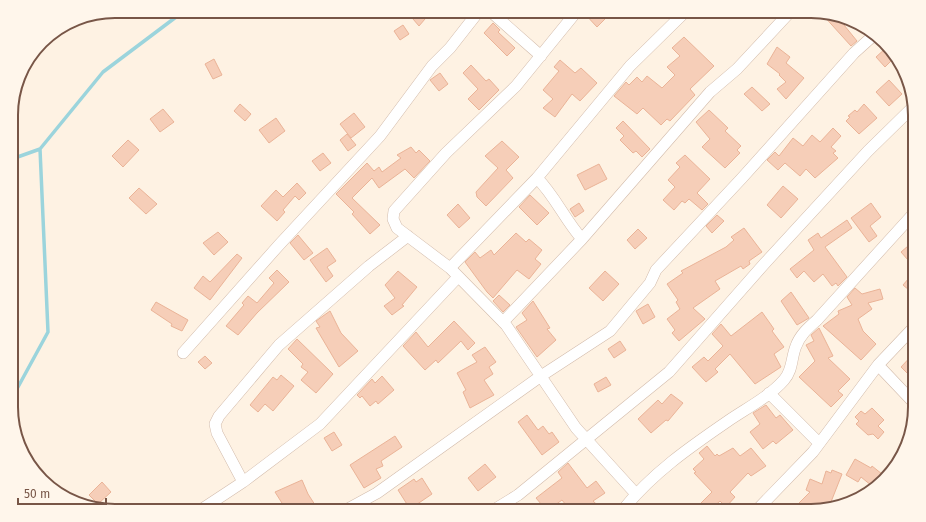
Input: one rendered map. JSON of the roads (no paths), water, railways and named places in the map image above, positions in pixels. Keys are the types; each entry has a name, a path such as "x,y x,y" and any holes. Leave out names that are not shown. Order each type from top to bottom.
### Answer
{"street":[{"path":"183,353 278,244 380,136 432,66 450,48 474,18"},
{"path":"498,18 540,56"},
{"path":"571,18 516,86 446,153 394,212 393,219 397,228 450,268 503,322 585,440 636,494"},
{"path":"450,268 537,178 630,66 679,18"},
{"path":"503,322 582,239 710,92 737,69 784,18"},
{"path":"357,504 377,493 540,376 610,331 650,284 656,270 742,178 854,53 870,38"},
{"path":"503,504 518,494 669,372 765,263 863,156 908,112"},
{"path":"537,178 548,189 566,218 582,239"},
{"path":"628,504 636,494 686,450 769,393 785,379 791,369 796,346 802,333 817,320 908,220"},
{"path":"243,482 217,433 216,424 219,416 279,345 369,266 408,236"},
{"path":"210,504 243,482 320,424 458,277"},
{"path":"762,504 819,443 878,365 908,333"},
{"path":"878,365 908,397"},
{"path":"769,393 819,443"}],"waterway":[{"path":"18,387 48,332 40,149 103,72 175,18"},
{"path":"18,157 40,149"}]}
